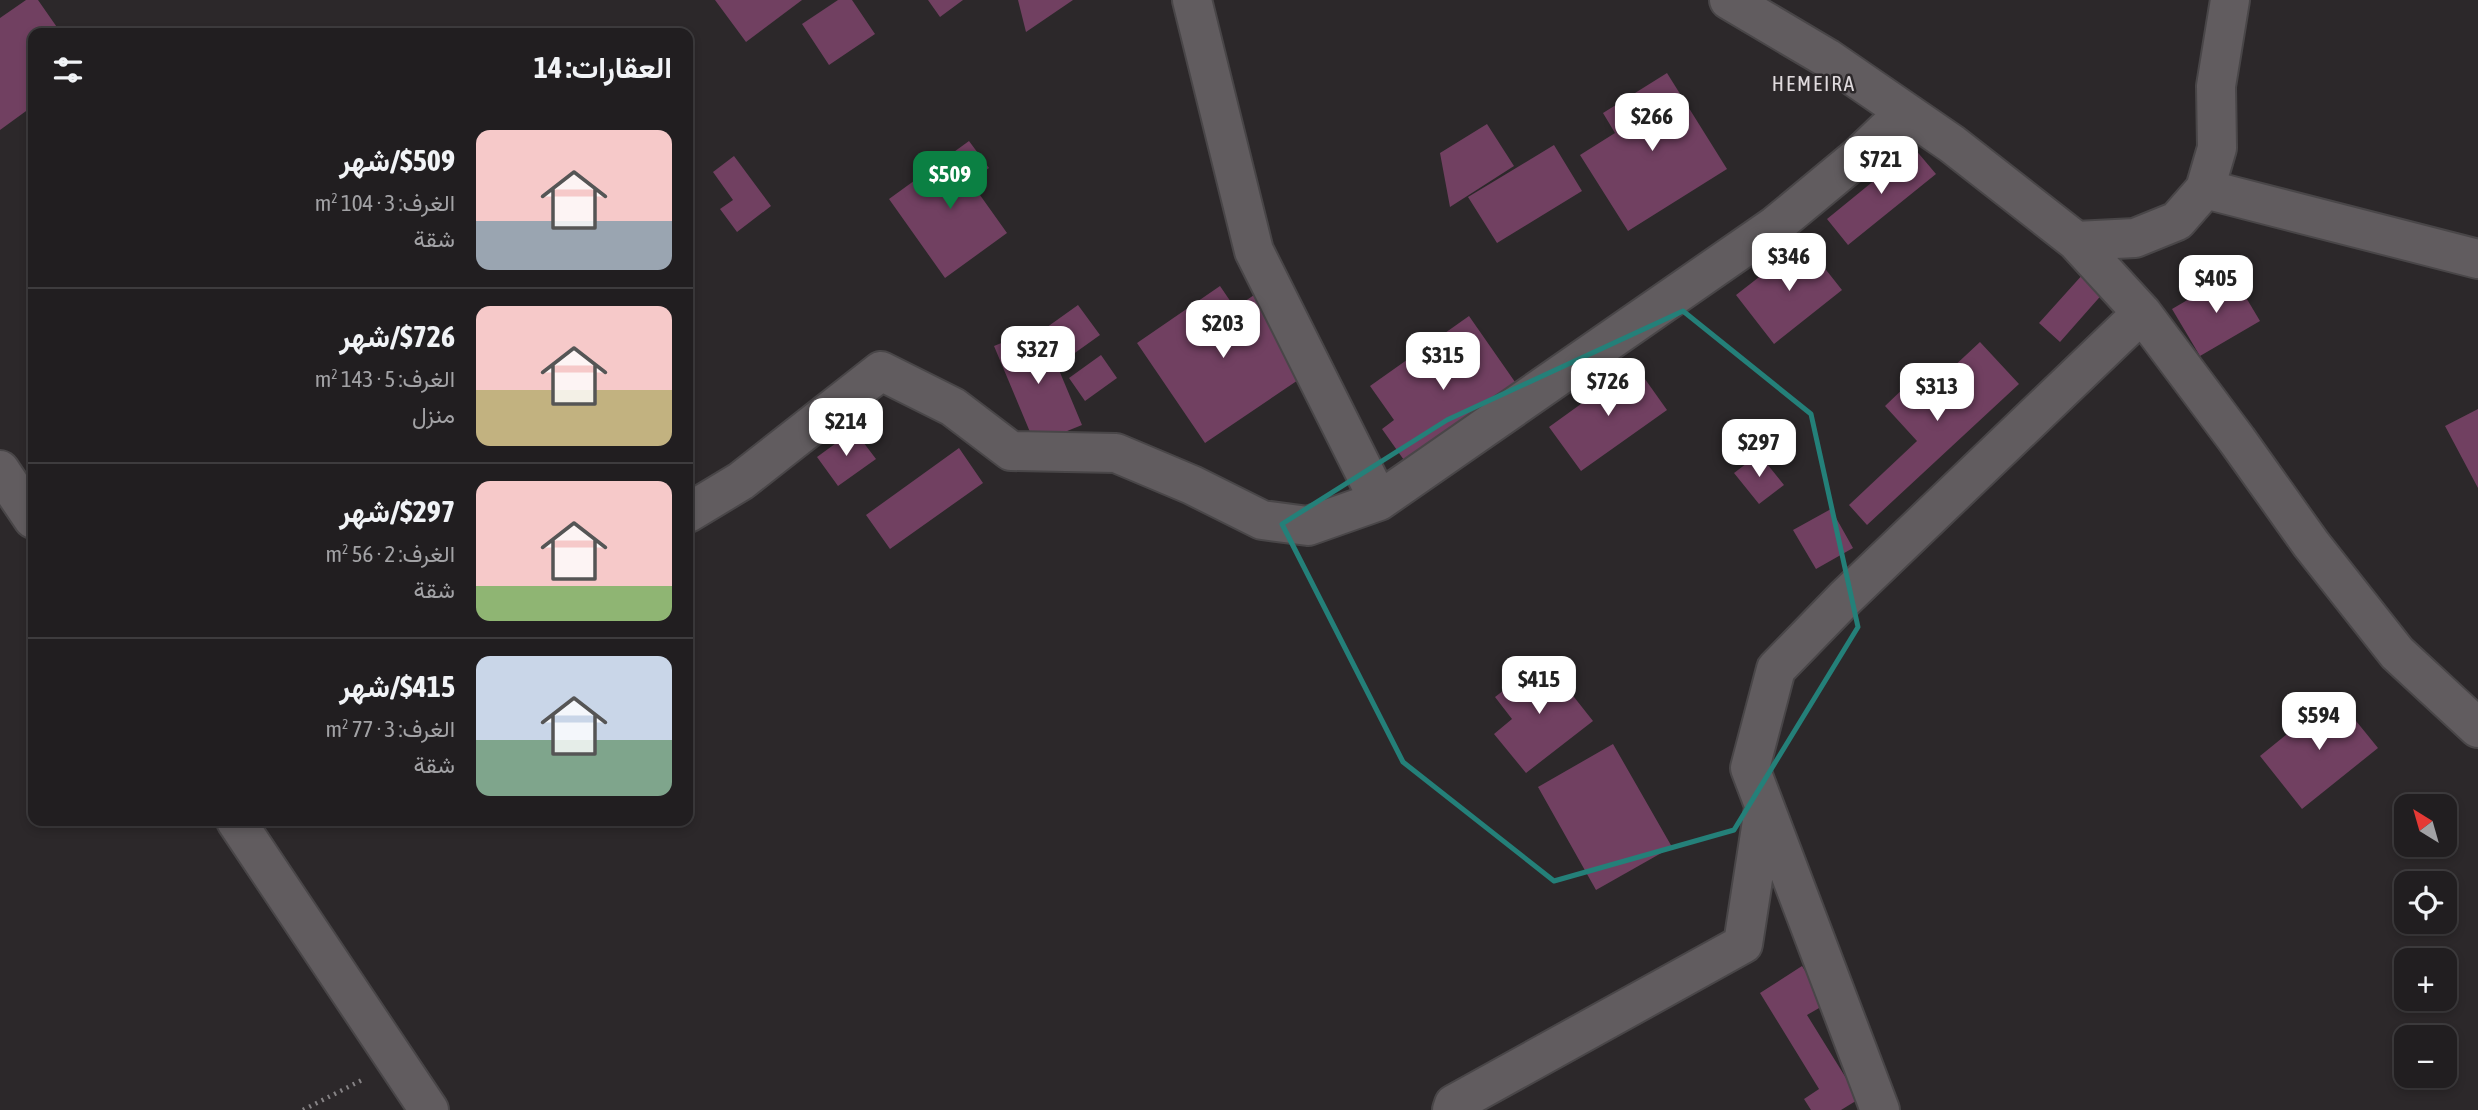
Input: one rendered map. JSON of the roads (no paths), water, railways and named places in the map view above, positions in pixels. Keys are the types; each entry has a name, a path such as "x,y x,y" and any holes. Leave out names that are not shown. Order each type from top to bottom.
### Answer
{"street":[{"path":"1192,0 1254,251 1379,501"},
{"path":"1729,0 1827,58 1952,144 2076,241 2142,313 2311,544 2397,653 2478,728"},
{"path":"2076,241 2135,238 2178,221 2205,189 2217,148 2216,86 2230,0"},
{"path":"693,510 741,481 881,371 953,407 1011,451 1116,453 1192,485 1262,520 1308,526 1379,501 1776,225 1858,158 1905,112"},
{"path":"2205,189 2478,259"},
{"path":"1880,1110 1750,768 1776,669 1845,598 2142,313"},
{"path":"0,470 28,512"},
{"path":"1452,1110 1454,1104 1557,1045 1743,944 1764,806"},
{"path":"239,826 429,1110"}],"district":[{"name":"HEMEIRA","path":"1814,83"}]}
